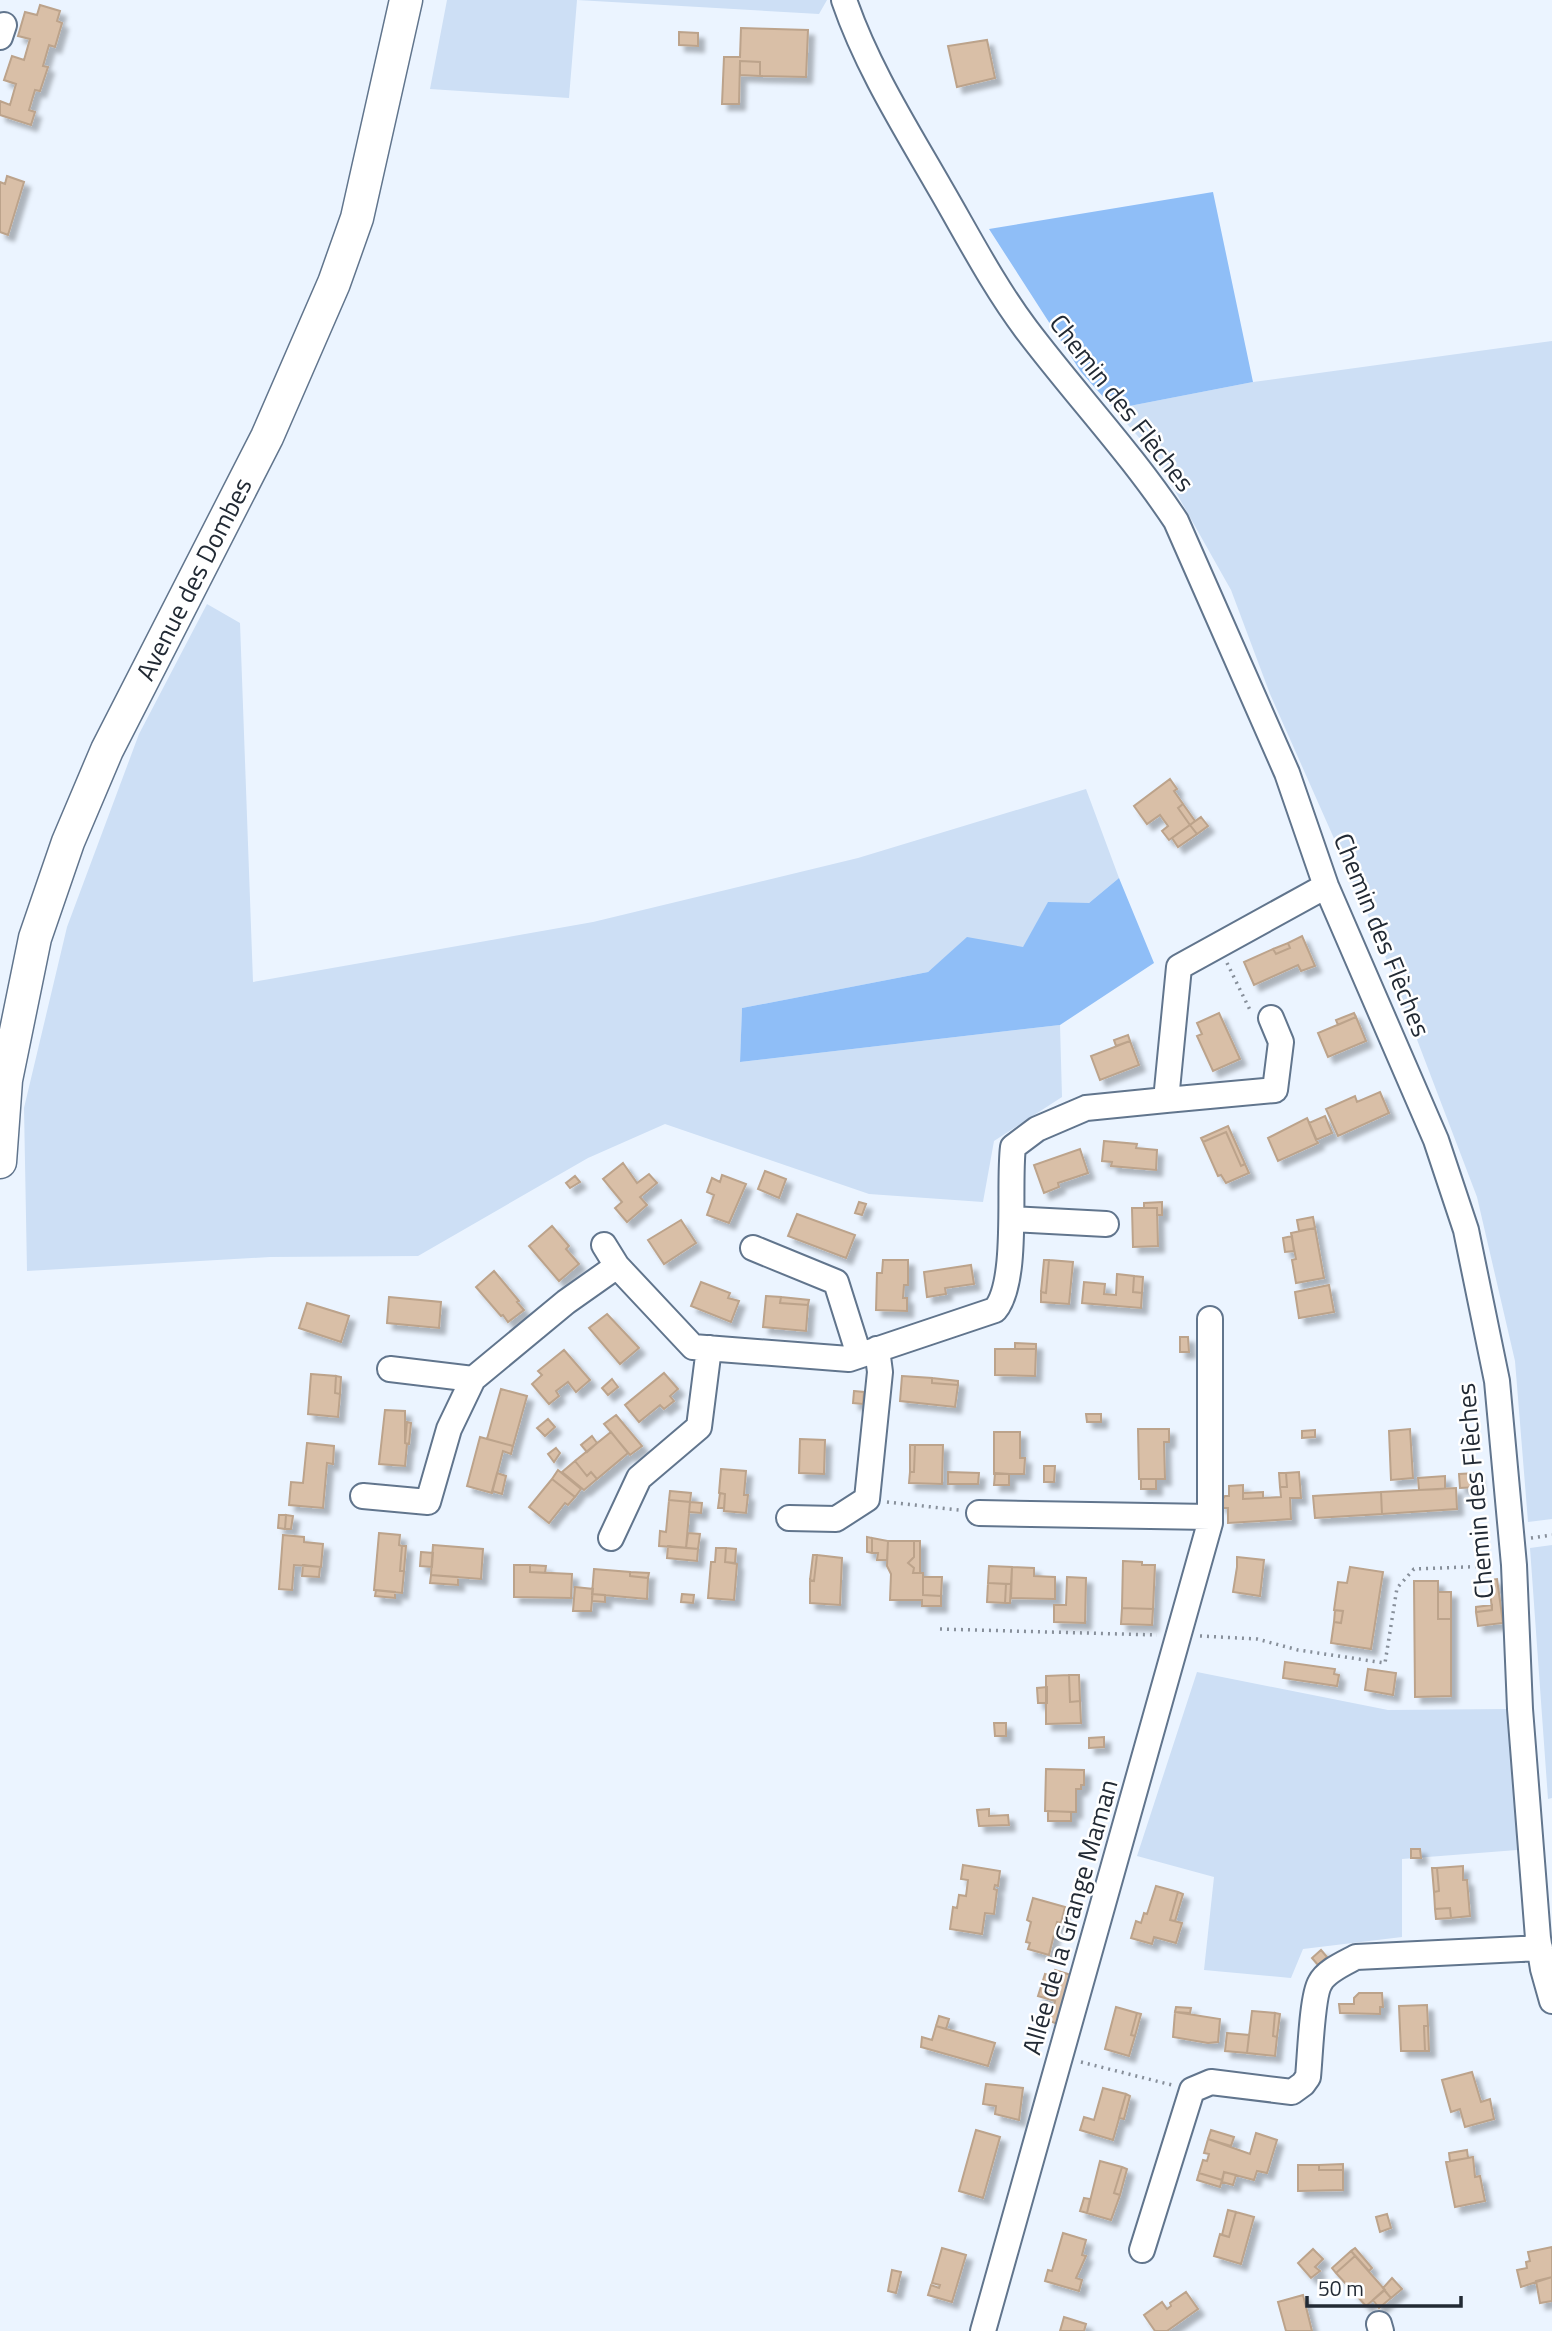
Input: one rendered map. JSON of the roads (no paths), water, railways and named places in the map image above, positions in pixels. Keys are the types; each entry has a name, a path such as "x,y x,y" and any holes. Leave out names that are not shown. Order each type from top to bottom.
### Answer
{"main road":[{"name":"Avenue des Dombes","path":"0,1162 6,1080 33,951 68,842 107,750 267,437 334,284 357,218 407,0"}],"street":[{"name":"Chemin des Flèches","path":"844,0 876,77 1000,290 1069,384 1151,483 1175,521 1287,773 1326,886 1436,1140 1466,1230 1497,1381 1514,1565 1520,1709 1540,1948 1552,2001"},
{"path":"1166,1100 1179,967 1326,886"},
{"path":"604,1245 617,1266 693,1347 849,1359 995,1310 1005,1294 1013,1219 1013,1147 1037,1129 1086,1108 1275,1090 1281,1042 1271,1018"},
{"path":"1013,1219 1106,1224"},
{"path":"753,1248 836,1282 880,1372 867,1499 836,1519 789,1518"},
{"path":"363,1496 428,1502 449,1429 473,1379 566,1302 617,1266"},
{"name":"Allée de la Grange Maman","path":"983,2331 1180,1636 1210,1517 1210,1319"},
{"path":"611,1538 639,1478 699,1427 709,1348"},
{"path":"390,1368 473,1379"},
{"path":"979,1513 1210,1517"},
{"path":"1142,2250 1192,2090 1211,2082 1292,2092 1303,2084 1308,2077 1320,1982 1337,1968 1356,1957 1540,1948"}]}
